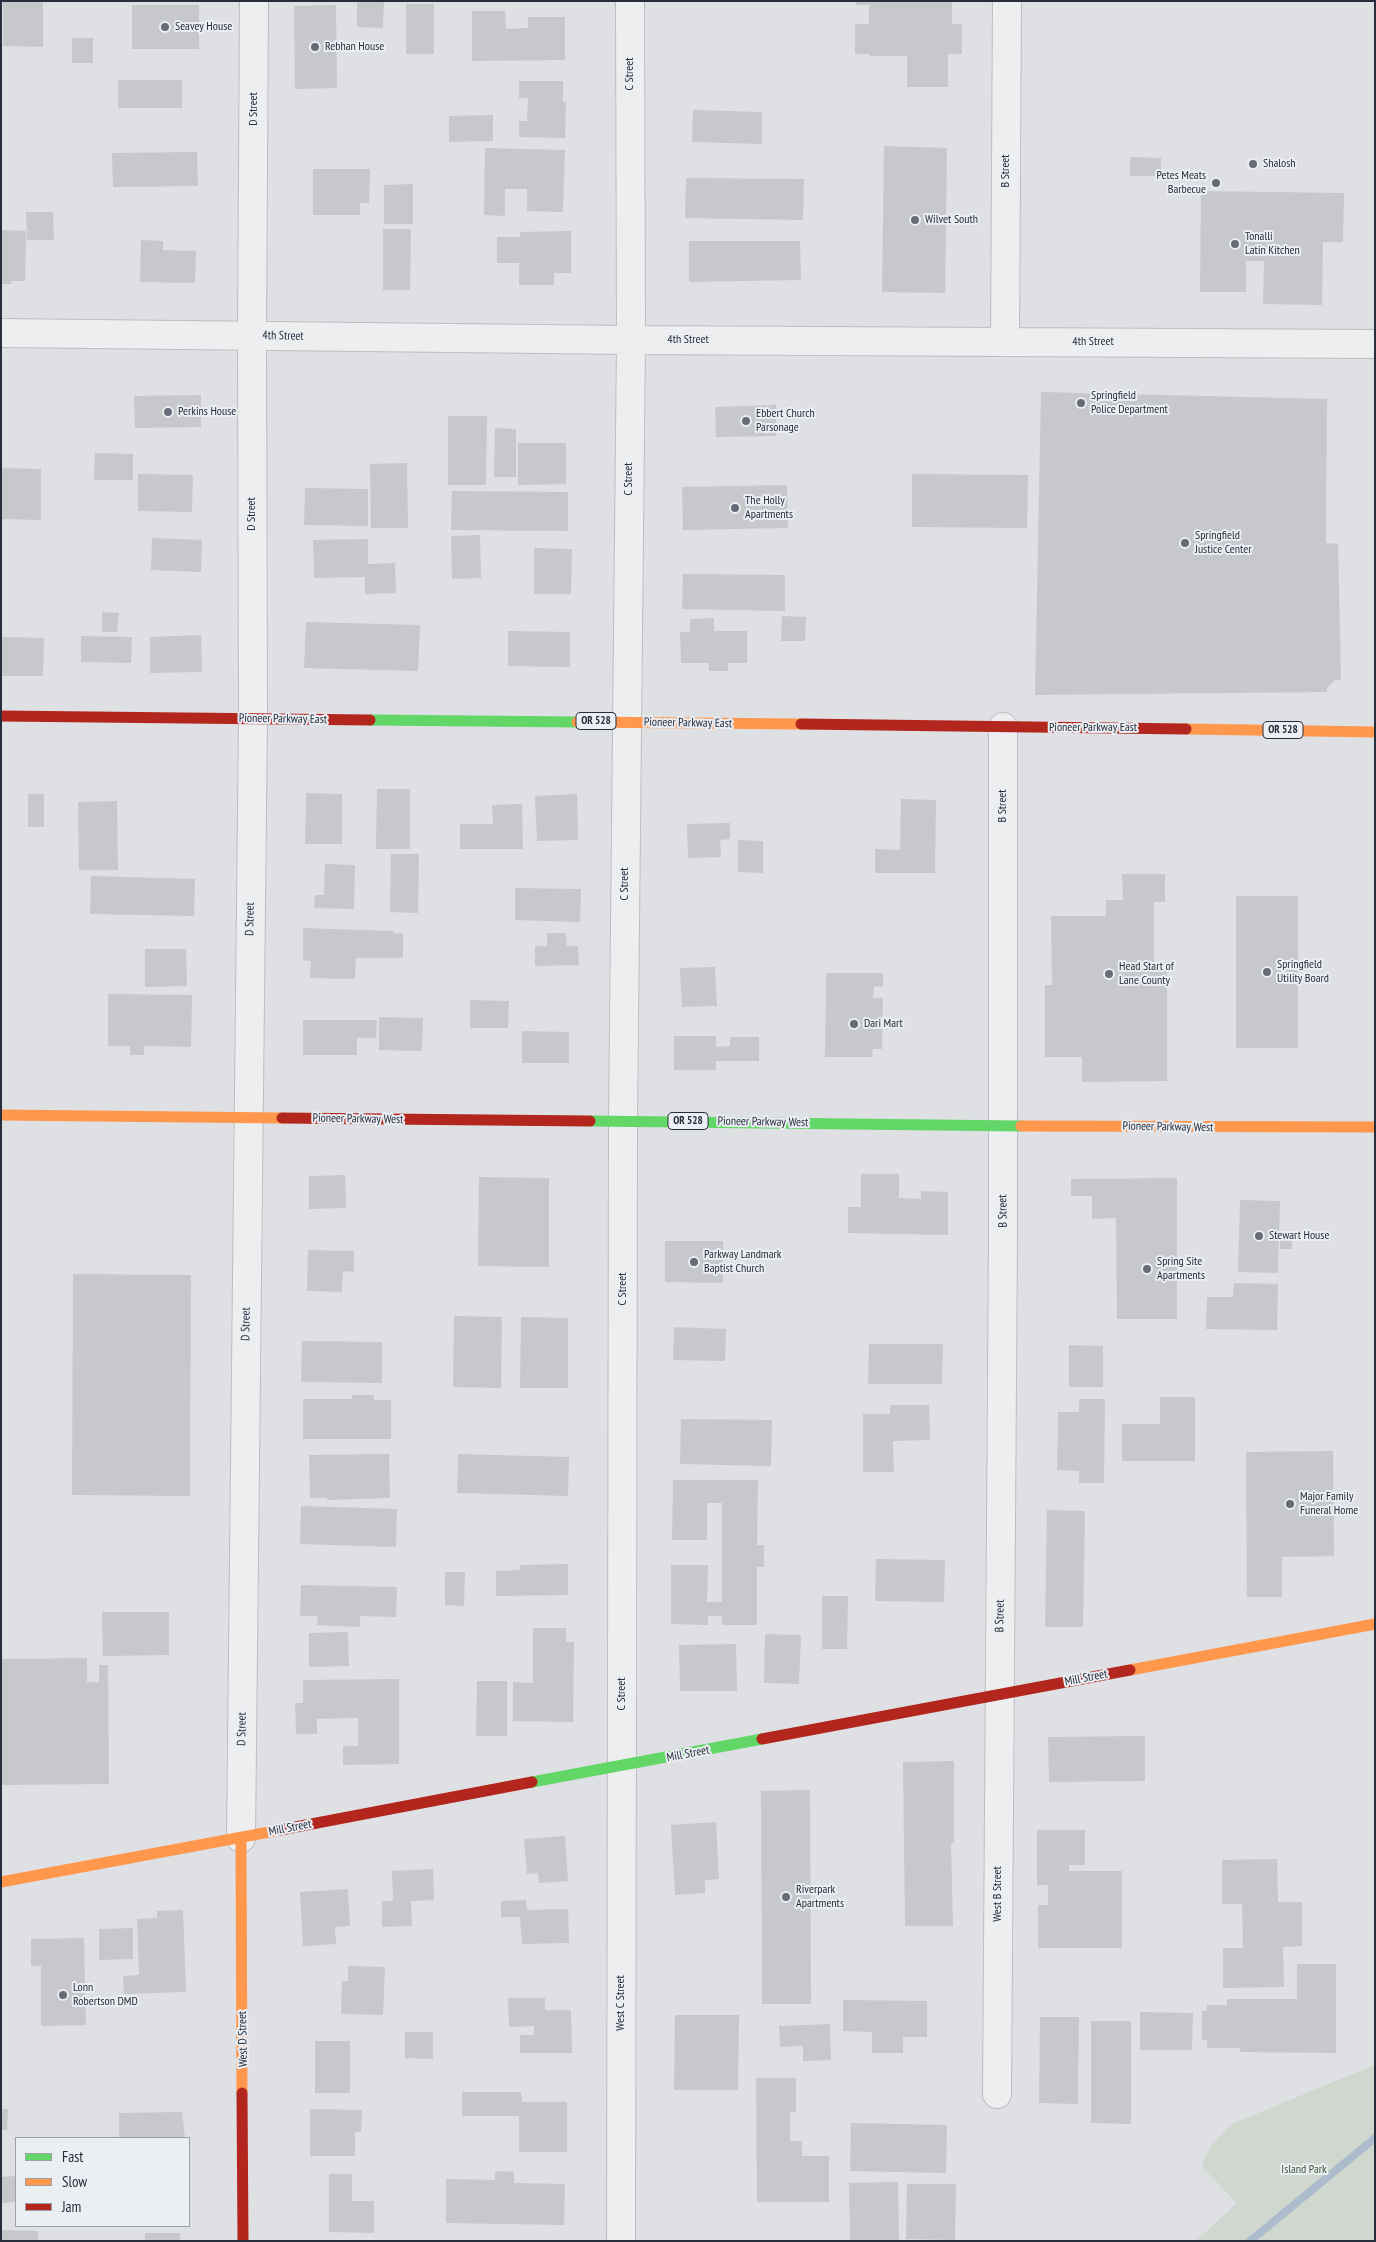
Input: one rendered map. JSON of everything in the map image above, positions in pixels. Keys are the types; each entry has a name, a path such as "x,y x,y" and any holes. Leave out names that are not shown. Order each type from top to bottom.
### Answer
{"main road":[{"name":"Pioneer Parkway East","path":"1,716 1375,732"},
{"name":"Pioneer Parkway West","path":"1,1115 1375,1127"},
{"name":"Mill Street","path":"1,1882 1375,1624"},
{"name":"West D Street","path":"241,1838 244,2241"}],"street":[{"name":"D Street","path":"241,1838 253,718 252,336 254,1"},
{"name":"C Street","path":"622,1766 623,1120 631,340 630,1"},
{"name":"B Street","path":"1005,342 1007,1"},
{"name":"4th Street","path":"1,333 631,340 1375,344"},
{"name":"B Street","path":"999,1695 1003,1246 1003,727"},
{"name":"West B Street","path":"997,2094 999,1695"},
{"name":"West C Street","path":"621,2241 622,1766"}],"green space":[{"name":"Island Park","path":"1375,2065 1375,2241 1196,2241 1237,2203 1202,2167 1210,2148 1224,2132 1234,2123"}],"building":[{"path":"3,1 43,1 43,47 3,46"},
{"path":"357,1 384,1 383,28 357,27"},
{"path":"856,1 952,1 952,24 962,24 962,54 948,54 948,87 907,87 907,56 855,54 855,24 869,24 869,5 856,5"},
{"path":"406,4 434,4 434,54 406,54"},
{"name":"Seavey House","path":"132,5 199,5 199,49 132,49"},
{"name":"Rebhan House","path":"336,5 337,88 295,89 294,6"},
{"path":"472,11 505,11 506,29 528,28 528,17 565,17 565,60 472,61"},
{"path":"72,38 93,38 93,63 72,63"},
{"path":"118,80 182,80 182,108 118,108"},
{"path":"519,81 563,81 563,102 566,102 565,138 519,137 519,121 527,121 528,98 519,98"},
{"path":"693,110 762,112 762,144 692,142"},
{"path":"493,115 493,141 449,142 449,116"},
{"name":"Wilvet South","path":"884,146 947,148 945,293 882,292"},
{"path":"485,148 565,150 563,212 527,211 527,189 505,189 505,216 484,215"},
{"path":"197,152 198,186 113,187 112,153"},
{"path":"1130,157 1161,158 1161,176 1130,176"},
{"path":"313,169 370,169 369,203 360,203 360,215 313,215"},
{"path":"686,178 804,179 803,220 685,218"},
{"path":"413,184 413,224 384,224 384,185"},
{"path":"1201,191 1344,193 1343,242 1323,242 1322,305 1263,304 1264,261 1246,261 1246,292 1200,292"},
{"path":"26,212 53,212 54,240 27,240"},
{"path":"383,229 411,229 410,290 383,290"},
{"path":"1,230 26,231 25,281 11,281 11,284 1,284"},
{"path":"571,231 571,273 554,273 554,285 519,285 519,263 497,263 497,237 520,237 520,232"},
{"path":"141,240 163,241 163,250 196,251 195,283 140,282"},
{"path":"689,241 800,241 801,280 689,282"},
{"name":"Springfield Justice Center","path":"1041,392 1327,399 1326,543 1338,544 1341,680 1335,680 1327,688 1327,692 1035,695"},
{"name":"Perkins House","path":"201,395 201,427 135,428 134,396"},
{"name":"Ebbert Church Parsonage","path":"776,405 776,436 716,437 715,407"},
{"path":"448,416 487,416 486,485 448,485"},
{"path":"495,428 516,429 516,477 494,477"},
{"path":"518,443 566,443 566,484 518,485"},
{"path":"95,453 133,454 133,480 94,480"},
{"path":"407,463 408,528 371,528 370,464"},
{"path":"1,468 41,469 41,520 1,519"},
{"path":"138,474 193,475 192,512 138,511"},
{"path":"912,474 1028,475 1027,528 912,527"},
{"name":"The Holly Apartments","path":"787,485 788,528 683,530 682,487"},
{"path":"305,488 368,489 368,526 304,525"},
{"path":"452,491 568,492 568,531 451,530"},
{"path":"480,535 481,578 452,579 451,536"},
{"path":"152,538 202,540 201,572 151,570"},
{"path":"368,539 368,564 395,563 396,593 365,594 365,577 314,578 313,540"},
{"path":"534,548 572,549 571,594 534,594"},
{"path":"683,574 785,575 785,611 682,609"},
{"path":"102,612 119,613 117,632 102,632"},
{"path":"782,616 806,617 805,641 781,641"},
{"path":"714,618 714,631 747,631 747,663 728,663 728,671 709,671 709,663 681,663 680,632 690,632 690,619"},
{"path":"306,622 420,625 418,671 304,668"},
{"path":"508,631 570,632 570,667 508,666"},
{"path":"201,635 202,672 150,673 150,637"},
{"path":"81,636 132,637 131,663 81,662"},
{"path":"1,637 44,638 43,676 1,676"},
{"path":"377,789 410,789 410,849 376,849"},
{"path":"306,793 342,794 342,844 305,844"},
{"path":"28,794 44,794 44,827 28,827"},
{"path":"577,794 578,840 537,841 535,796"},
{"path":"901,799 936,800 935,873 875,873 875,849 900,850"},
{"path":"117,801 118,870 79,870 78,802"},
{"path":"522,804 523,849 460,849 460,824 493,824 492,805"},
{"path":"730,823 730,839 720,840 721,857 688,858 687,824"},
{"path":"738,840 763,841 763,873 738,872"},
{"path":"391,854 419,854 418,913 390,912"},
{"path":"325,864 355,865 354,909 314,908 315,895 324,895"},
{"name":"Head Start of Lane County","path":"1122,874 1165,874 1165,902 1154,902 1154,964 1167,964 1167,1081 1082,1082 1082,1057 1045,1057 1045,985 1052,985 1051,916 1106,916 1106,900 1123,900"},
{"path":"91,876 195,879 194,916 90,914"},
{"path":"515,888 581,889 580,922 515,920"},
{"name":"Springfield Utility Board","path":"1236,896 1298,896 1298,1048 1236,1048"},
{"path":"303,928 394,931 394,933 403,934 403,958 356,958 355,979 310,978 311,961 303,960"},
{"path":"547,933 566,933 567,946 578,946 579,965 535,966 535,946 547,946"},
{"path":"145,949 186,949 187,986 145,987"},
{"path":"715,967 717,1006 682,1007 680,968"},
{"name":"Dari Mart","path":"826,973 883,973 883,987 874,986 873,998 883,998 882,1049 873,1049 872,1057 825,1057"},
{"path":"108,994 192,995 191,1047 144,1046 144,1055 130,1055 130,1046 108,1046"},
{"path":"470,1000 509,1001 508,1028 470,1028"},
{"path":"379,1017 423,1018 422,1051 379,1050"},
{"path":"303,1020 377,1020 376,1038 357,1038 357,1055 303,1055"},
{"path":"522,1031 569,1032 569,1063 522,1063"},
{"path":"674,1036 716,1036 716,1047 730,1046 730,1037 759,1037 759,1061 716,1061 716,1070 674,1070"},
{"path":"861,1174 899,1174 899,1198 921,1199 921,1191 948,1192 948,1235 848,1233 848,1207 861,1207"},
{"path":"345,1175 346,1208 309,1209 309,1176"},
{"path":"479,1177 549,1178 549,1267 478,1266"},
{"name":"Spring Site Apartments","path":"1177,1178 1177,1319 1117,1319 1116,1218 1092,1219 1092,1196 1071,1196 1071,1179"},
{"name":"Stewart House","path":"1240,1200 1280,1201 1278,1273 1238,1272"},
{"path":"1280,1234 1292,1234 1292,1249 1280,1249"},
{"name":"Parkway Landmark Baptist Church","path":"665,1241 723,1241 723,1283 665,1282"},
{"path":"308,1250 354,1251 354,1272 343,1271 342,1292 307,1291"},
{"path":"73,1274 191,1275 190,1496 72,1495"},
{"path":"1234,1283 1278,1284 1277,1330 1206,1329 1207,1297 1233,1297"},
{"path":"454,1316 502,1317 501,1388 453,1387"},
{"path":"521,1317 568,1318 568,1388 520,1388"},
{"path":"674,1327 726,1329 725,1361 673,1360"},
{"path":"302,1341 382,1342 382,1383 301,1382"},
{"path":"869,1344 943,1344 942,1384 868,1384"},
{"path":"1069,1345 1103,1346 1103,1387 1069,1387"},
{"path":"352,1395 374,1395 374,1400 391,1400 391,1439 303,1439 303,1399 352,1399"},
{"path":"1160,1397 1195,1397 1195,1461 1122,1461 1122,1424 1160,1424"},
{"path":"1079,1399 1105,1399 1104,1483 1079,1483 1079,1471 1057,1470 1058,1412 1079,1412"},
{"path":"890,1405 929,1405 930,1440 893,1441 894,1472 863,1472 863,1414 890,1414"},
{"path":"681,1419 772,1420 771,1466 680,1464"},
{"name":"Major Family Funeral Home","path":"1333,1451 1334,1556 1282,1557 1282,1597 1247,1597 1246,1452"},
{"path":"389,1454 390,1498 327,1500 327,1498 310,1498 309,1455"},
{"path":"458,1454 569,1457 568,1496 457,1493"},
{"path":"673,1480 758,1480 757,1545 764,1545 764,1567 757,1567 757,1625 722,1625 722,1616 708,1616 708,1625 671,1624 671,1565 708,1565 707,1602 722,1602 722,1503 707,1503 707,1540 672,1540"},
{"path":"301,1506 397,1509 396,1547 300,1544"},
{"path":"1047,1510 1085,1511 1083,1627 1045,1627"},
{"path":"876,1559 945,1560 944,1602 875,1601"},
{"path":"568,1564 568,1595 496,1596 496,1571 520,1570 520,1565"},
{"path":"445,1572 465,1572 464,1606 445,1605"},
{"path":"301,1585 397,1587 396,1617 360,1616 360,1627 317,1625 318,1616 300,1616"},
{"path":"822,1596 848,1596 847,1649 822,1649"},
{"path":"102,1612 169,1612 169,1655 103,1656"},
{"path":"533,1628 566,1628 566,1642 574,1642 573,1722 513,1721 513,1682 533,1683"},
{"path":"348,1632 349,1666 309,1667 309,1633"},
{"path":"765,1634 801,1635 799,1684 764,1683"},
{"path":"736,1644 737,1691 680,1691 679,1645"},
{"path":"87,1658 87,1682 99,1682 99,1665 108,1665 109,1784 1,1785 1,1659"},
{"path":"399,1679 399,1764 343,1765 343,1746 358,1746 358,1718 317,1719 317,1734 296,1734 295,1703 303,1703 303,1680"},
{"path":"477,1681 507,1681 507,1736 476,1736"},
{"path":"1145,1736 1145,1781 1049,1782 1048,1737"},
{"path":"954,1761 954,1843 951,1843 953,1926 905,1926 903,1762"},
{"name":"Riverpark Apartments","path":"810,1790 811,2004 762,2004 761,1791"},
{"path":"716,1822 719,1879 705,1880 705,1893 675,1895 671,1825"},
{"path":"1037,1830 1085,1830 1085,1865 1069,1865 1069,1871 1122,1871 1122,1948 1038,1948 1038,1905 1048,1905 1048,1885 1037,1885"},
{"path":"565,1836 568,1881 539,1883 538,1873 527,1874 524,1839"},
{"path":"1277,1859 1278,1902 1302,1902 1302,1946 1283,1947 1284,1987 1223,1988 1223,1948 1243,1948 1242,1904 1222,1904 1222,1860"},
{"path":"433,1869 434,1900 411,1901 412,1926 382,1927 382,1901 393,1901 392,1871"},
{"path":"348,1889 350,1926 335,1927 336,1944 303,1946 300,1892"},
{"path":"526,1900 527,1910 568,1909 569,1943 522,1944 520,1917 501,1917 501,1901"},
{"path":"183,1910 186,1992 124,1994 123,1976 139,1975 137,1919 157,1918 157,1911"},
{"path":"133,1928 133,1959 99,1960 99,1929"},
{"name":"Lonn Robertson DMD","path":"84,1938 86,2025 41,2026 41,1966 31,1966 31,1939"},
{"path":"1297,1964 1336,1964 1336,2053 1240,2052 1240,2048 1207,2048 1207,2040 1202,2040 1202,2011 1207,2011 1207,2005 1227,2005 1227,1999 1297,1999"},
{"path":"348,1966 385,1967 383,2015 341,2014 342,1981 348,1981"},
{"path":"508,1998 545,1998 545,2010 571,2010 572,2053 520,2053 520,2035 534,2035 534,2026 509,2027"},
{"path":"843,2000 927,2001 927,2037 903,2037 903,2053 872,2053 872,2032 843,2031"},
{"path":"1140,2012 1193,2013 1192,2050 1140,2050"},
{"path":"675,2015 739,2015 738,2090 674,2090"},
{"path":"1040,2017 1079,2017 1078,2104 1039,2103"},
{"path":"1091,2021 1131,2021 1131,2124 1091,2123"},
{"path":"830,2024 831,2060 803,2061 803,2046 780,2047 779,2026"},
{"path":"405,2032 433,2032 433,2059 405,2058"},
{"path":"315,2041 350,2041 350,2093 315,2093"},
{"path":"756,2078 796,2078 796,2112 790,2112 790,2141 802,2141 802,2156 829,2156 829,2202 757,2202"},
{"path":"462,2092 521,2092 522,2102 567,2102 567,2152 519,2152 519,2116 462,2116"},
{"path":"1,2109 8,2109 7,2130 1,2130"},
{"path":"310,2109 362,2110 361,2132 355,2132 355,2156 310,2156"},
{"path":"182,2112 185,2137 119,2137 119,2113"},
{"path":"851,2123 947,2125 946,2173 850,2171"},
{"path":"495,2171 514,2172 514,2183 565,2184 564,2225 446,2223 446,2179 495,2180"},
{"path":"329,2174 352,2174 352,2201 374,2201 374,2233 329,2232"},
{"path":"15,2176 15,2202 1,2203 1,2177"},
{"path":"898,2182 899,2241 850,2241 849,2183"},
{"path":"907,2184 956,2184 955,2240 906,2239"},
{"path":"1,2230 38,2231 38,2241 1,2241"},
{"path":"145,2233 180,2233 180,2241 145,2241"}],"waterway":[{"path":"1250,2241 1375,2138"}],"traffic: fast":[{"path":"370,720 577,722"},
{"path":"590,1121 1021,1126"},
{"path":"532,1782 762,1739"}],"traffic: slow":[{"path":"577,722 801,724"},
{"path":"1186,729 1375,732"},
{"path":"1,1115 282,1118"},
{"path":"1021,1126 1375,1127"},
{"path":"1130,1670 1375,1624"},
{"path":"1,1882 280,1830"},
{"path":"241,1838 242,2093"}],"traffic: jam":[{"path":"1,716 370,720"},
{"path":"801,724 1186,729"},
{"path":"282,1118 590,1121"},
{"path":"762,1739 1130,1670"},
{"path":"280,1830 532,1782"},
{"path":"242,2093 243,2241"}],"place":[{"name":"Seavey House","path":"165,27"},
{"name":"Rebhan House","path":"315,47"},
{"name":"Shalosh","path":"1253,164"},
{"name":"Petes Meats Barbecue","path":"1216,183"},
{"name":"Wilvet South","path":"915,220"},
{"name":"Tonalli Latin Kitchen","path":"1235,244"},
{"name":"Springfield Police Department","path":"1081,403"},
{"name":"Perkins House","path":"168,412"},
{"name":"Ebbert Church Parsonage","path":"746,421"},
{"name":"The Holly Apartments","path":"735,508"},
{"name":"Springfield Justice Center","path":"1185,543"},
{"name":"Springfield Utility Board","path":"1267,972"},
{"name":"Head Start of Lane County","path":"1109,974"},
{"name":"Dari Mart","path":"854,1024"},
{"name":"Stewart House","path":"1259,1236"},
{"name":"Parkway Landmark Baptist Church","path":"694,1262"},
{"name":"Spring Site Apartments","path":"1147,1269"},
{"name":"Major Family Funeral Home","path":"1290,1504"},
{"name":"Riverpark Apartments","path":"786,1897"},
{"name":"Lonn Robertson DMD","path":"63,1995"}]}
